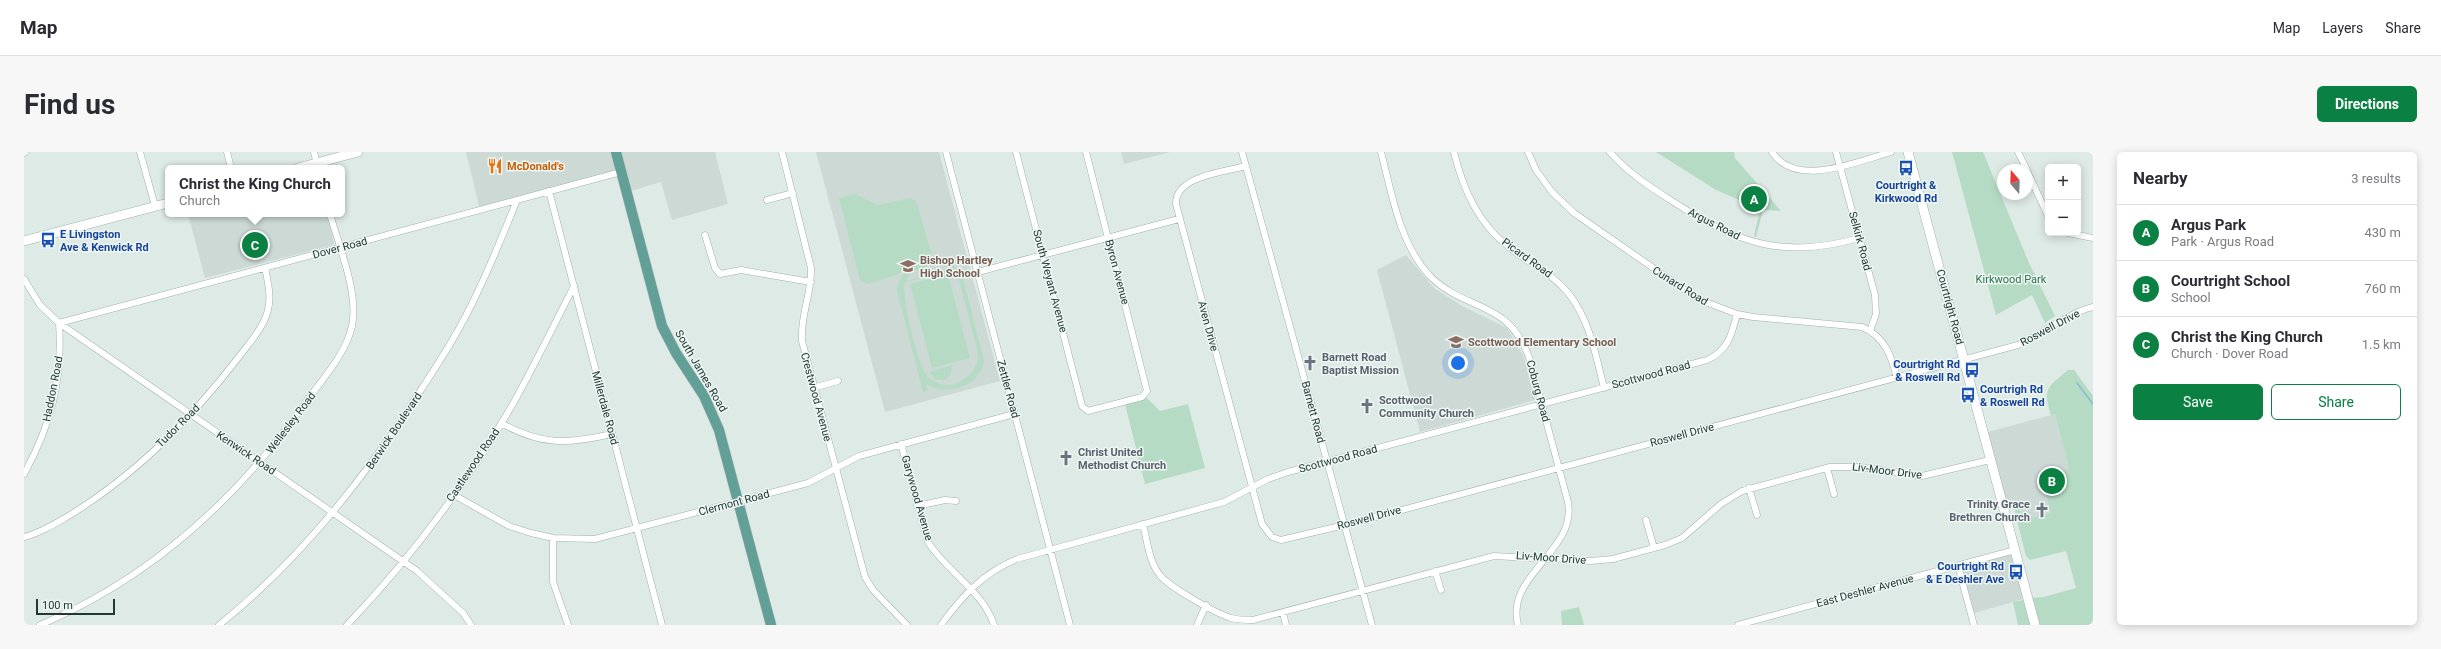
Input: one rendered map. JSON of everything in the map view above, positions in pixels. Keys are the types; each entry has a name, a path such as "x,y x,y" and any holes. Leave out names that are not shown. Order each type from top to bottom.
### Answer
{"main road":[{"name":"South James Road","path":"616,152 660,318 676,353 712,410 719,430 771,625"}],"street":[{"path":"140,152 155,206"},
{"path":"227,152 230,165"},
{"path":"314,152 317,165 358,152"},
{"name":"Crestwood Avenue","path":"782,152 809,255 812,282 801,332 804,352 813,388 864,577 874,590 907,625"},
{"name":"Zettler Road","path":"946,152 1070,625"},
{"name":"South Weyant Avenue","path":"1016,152 1084,410"},
{"name":"Byron Avenue","path":"1084,410 1092,411 1142,397 1147,393 1147,386 1086,152"},
{"name":"Barnett Road","path":"1242,152 1326,462 1346,524 1372,625"},
{"name":"Coburg Road","path":"1381,152 1401,226 1416,257 1430,275 1448,291 1498,314 1507,321 1526,348 1559,468 1569,516 1564,534 1545,558 1518,598 1516,606 1518,625"},
{"name":"Picard Road","path":"1454,152 1467,192 1491,230 1510,248 1554,277 1570,295 1582,315 1591,337 1604,388"},
{"name":"Cunard Road","path":"1528,152 1536,170 1552,192 1574,214 1685,291 1714,306 1737,314 1853,326 1870,331 1888,348 1897,378"},
{"name":"Argus Road","path":"1610,152 1620,163 1662,195 1731,235 1757,243 1798,249 1826,246 1859,238"},
{"path":"1772,152 1784,163 1795,169 1820,171 1891,152"},
{"name":"Selkirk Road","path":"1836,152 1876,304 1876,314 1870,331"},
{"name":"Courtright Road","path":"1908,152 2035,625"},
{"path":"2018,152 2024,164"},
{"name":"Aven Drive","path":"1246,166 1186,184 1177,193 1176,198 1179,219 1252,488 1266,531"},
{"name":"Dover Road","path":"59,323 621,172"},
{"path":"2033,184 2045,210"},
{"name":"Millerdale Road","path":"549,191 662,625"},
{"path":"767,200 793,193"},
{"name":"Berwick Boulevard","path":"219,625 255,596 305,546 376,458 451,344 479,289 517,200"},
{"path":"24,241 165,204"},
{"name":"Wellesley Road","path":"40,625 90,600 162,555 213,512 260,462 296,417 337,360 350,335 353,312 352,300 331,217"},
{"path":"978,272 1179,219"},
{"path":"705,235 715,268 720,274 741,270 812,282"},
{"path":"2081,236 2093,238"},
{"name":"Tudor Road","path":"24,537 55,524 118,481 164,442 191,415 234,362 265,320 270,298 265,268"},
{"name":"Kenwick Road","path":"24,279 40,305 59,323 417,571 463,614 471,625"},
{"name":"Castlewood Road","path":"347,625 403,561 454,495 501,423 574,286"},
{"name":"Roswell Drive","path":"1266,531 1277,538 1290,539 1964,360 2018,345 2074,313 2093,307"},
{"name":"Scottwood Road","path":"941,625 970,589 1005,564 1050,550 1224,502 1276,475 1542,405 1712,358 1727,346 1737,314"},
{"name":"Haddon Road","path":"24,474 41,440 52,405 61,355 59,323"},
{"path":"813,388 838,381"},
{"name":"Clermont Road","path":"454,495 509,526 554,538 595,539 808,483 859,456 1014,414"},
{"path":"501,423 518,432 550,442 585,440 612,434"},
{"name":"Garywood Avenue","path":"901,444 925,535 931,547 986,608 994,625"},
{"name":"Liv-Moor Drive","path":"1143,524 1153,562 1160,575 1171,585 1221,614 1242,620 1263,618 1283,613 1494,556 1601,561 1654,548 1682,538 1726,500 1749,488 1827,468 1844,465 1860,466 1922,476 1936,474 1990,460"},
{"path":"1827,468 1834,494"},
{"path":"1749,488 1757,515"},
{"path":"917,506 945,500 956,501"},
{"path":"1646,520 1654,548"},
{"path":"554,538 553,582 568,625"},
{"name":"East Deshler Avenue","path":"1738,625 2015,550"},
{"path":"1958,566 1974,625"},
{"path":"1435,571 1440,590"},
{"path":"1197,625 1206,605"},
{"path":"1283,613 1286,625"}],"shaded area":[{"path":"466,152 715,152 728,204 672,220 661,182 627,192 621,171 480,210"},
{"name":"Bishop Hartley High School","path":"816,152 939,152 1000,381 885,412"},
{"path":"1121,152 1170,152 1124,164"},
{"path":"189,217 328,217 334,243 333,245 205,278"},
{"name":"Scottwood Elementary School","path":"1406,255 1435,289 1464,307 1507,328 1524,357 1535,400 1420,432 1377,270"},
{"path":"2055,414 2069,469 2051,513 2023,520 2019,508 2005,511 1984,433"},
{"path":"2015,551 2027,598 1971,614 1958,566"}],"green space":[{"path":"1656,152 1734,152 1735,158 1781,211 1763,210 1756,237 1754,236 1760,209 1716,190"},
{"name":"Kirkwood Park","path":"1952,152 1983,152 1997,186 1997,200 2003,200 2029,263 2055,316 2045,323 2032,295 1996,315"},
{"path":"855,194 878,205 910,198 916,201 931,252 929,257 908,265 899,274 868,284 860,280 839,198"},
{"path":"928,260 948,261 962,274 984,360 982,369 977,377 962,387 944,389 934,388 926,384 928,391 923,392 897,291 900,279 911,267","holes":["938,265 949,268 959,280 978,353 977,362 968,377 960,382 944,385 928,377 924,371 911,331 904,289 905,282 948,272 947,269 906,281 911,273 919,268"]},
{"path":"948,274 970,358 932,368 910,284"},
{"path":"952,365 951,374 945,380 936,380 929,372"},
{"path":"2068,370 2074,370 2093,396 2093,625 2039,625 2031,598 2044,597 2076,588 2066,551 2030,560 2026,556 2014,508 2019,508 2023,520 2051,513 2042,477 2069,469 2055,414 2051,415 2047,399 2047,393 2051,385"},
{"path":"1147,398 1160,411 1188,404 1205,468 1145,484 1125,404"},
{"path":"2023,600 2030,625 2018,625 2013,602"},
{"path":"1579,607 1584,625 1562,625 1561,611"}],"waterway":[{"path":"2077,383 2093,404"}],"place":[{"name":"McDonald's","path":"495,166"},
{"name":"Courtright & Kirkwood Rd","path":"1906,168"},
{"name":"Argus Park","path":"1754,199"},
{"name":"E Livingston Ave & Kenwick Rd","path":"48,240"},
{"name":"Christ the King Church","path":"255,245"},
{"name":"Bishop Hartley High School","path":"908,266"},
{"name":"Scottwood Elementary School","path":"1456,342"},
{"name":"Barnett Road Baptist Mission","path":"1310,363"},
{"name":"Courtright Rd & Roswell Rd","path":"1972,370"},
{"name":"Courtrigh Rd & Roswell Rd","path":"1968,395"},
{"name":"Scottwood Community Church","path":"1367,406"},
{"name":"Christ United Methodist Church","path":"1066,458"},
{"name":"Courtright School","path":"2052,481"},
{"name":"Trinity Grace Brethren Church","path":"2042,510"},
{"name":"Courtright Rd & E Deshler Ave","path":"2016,572"}]}
